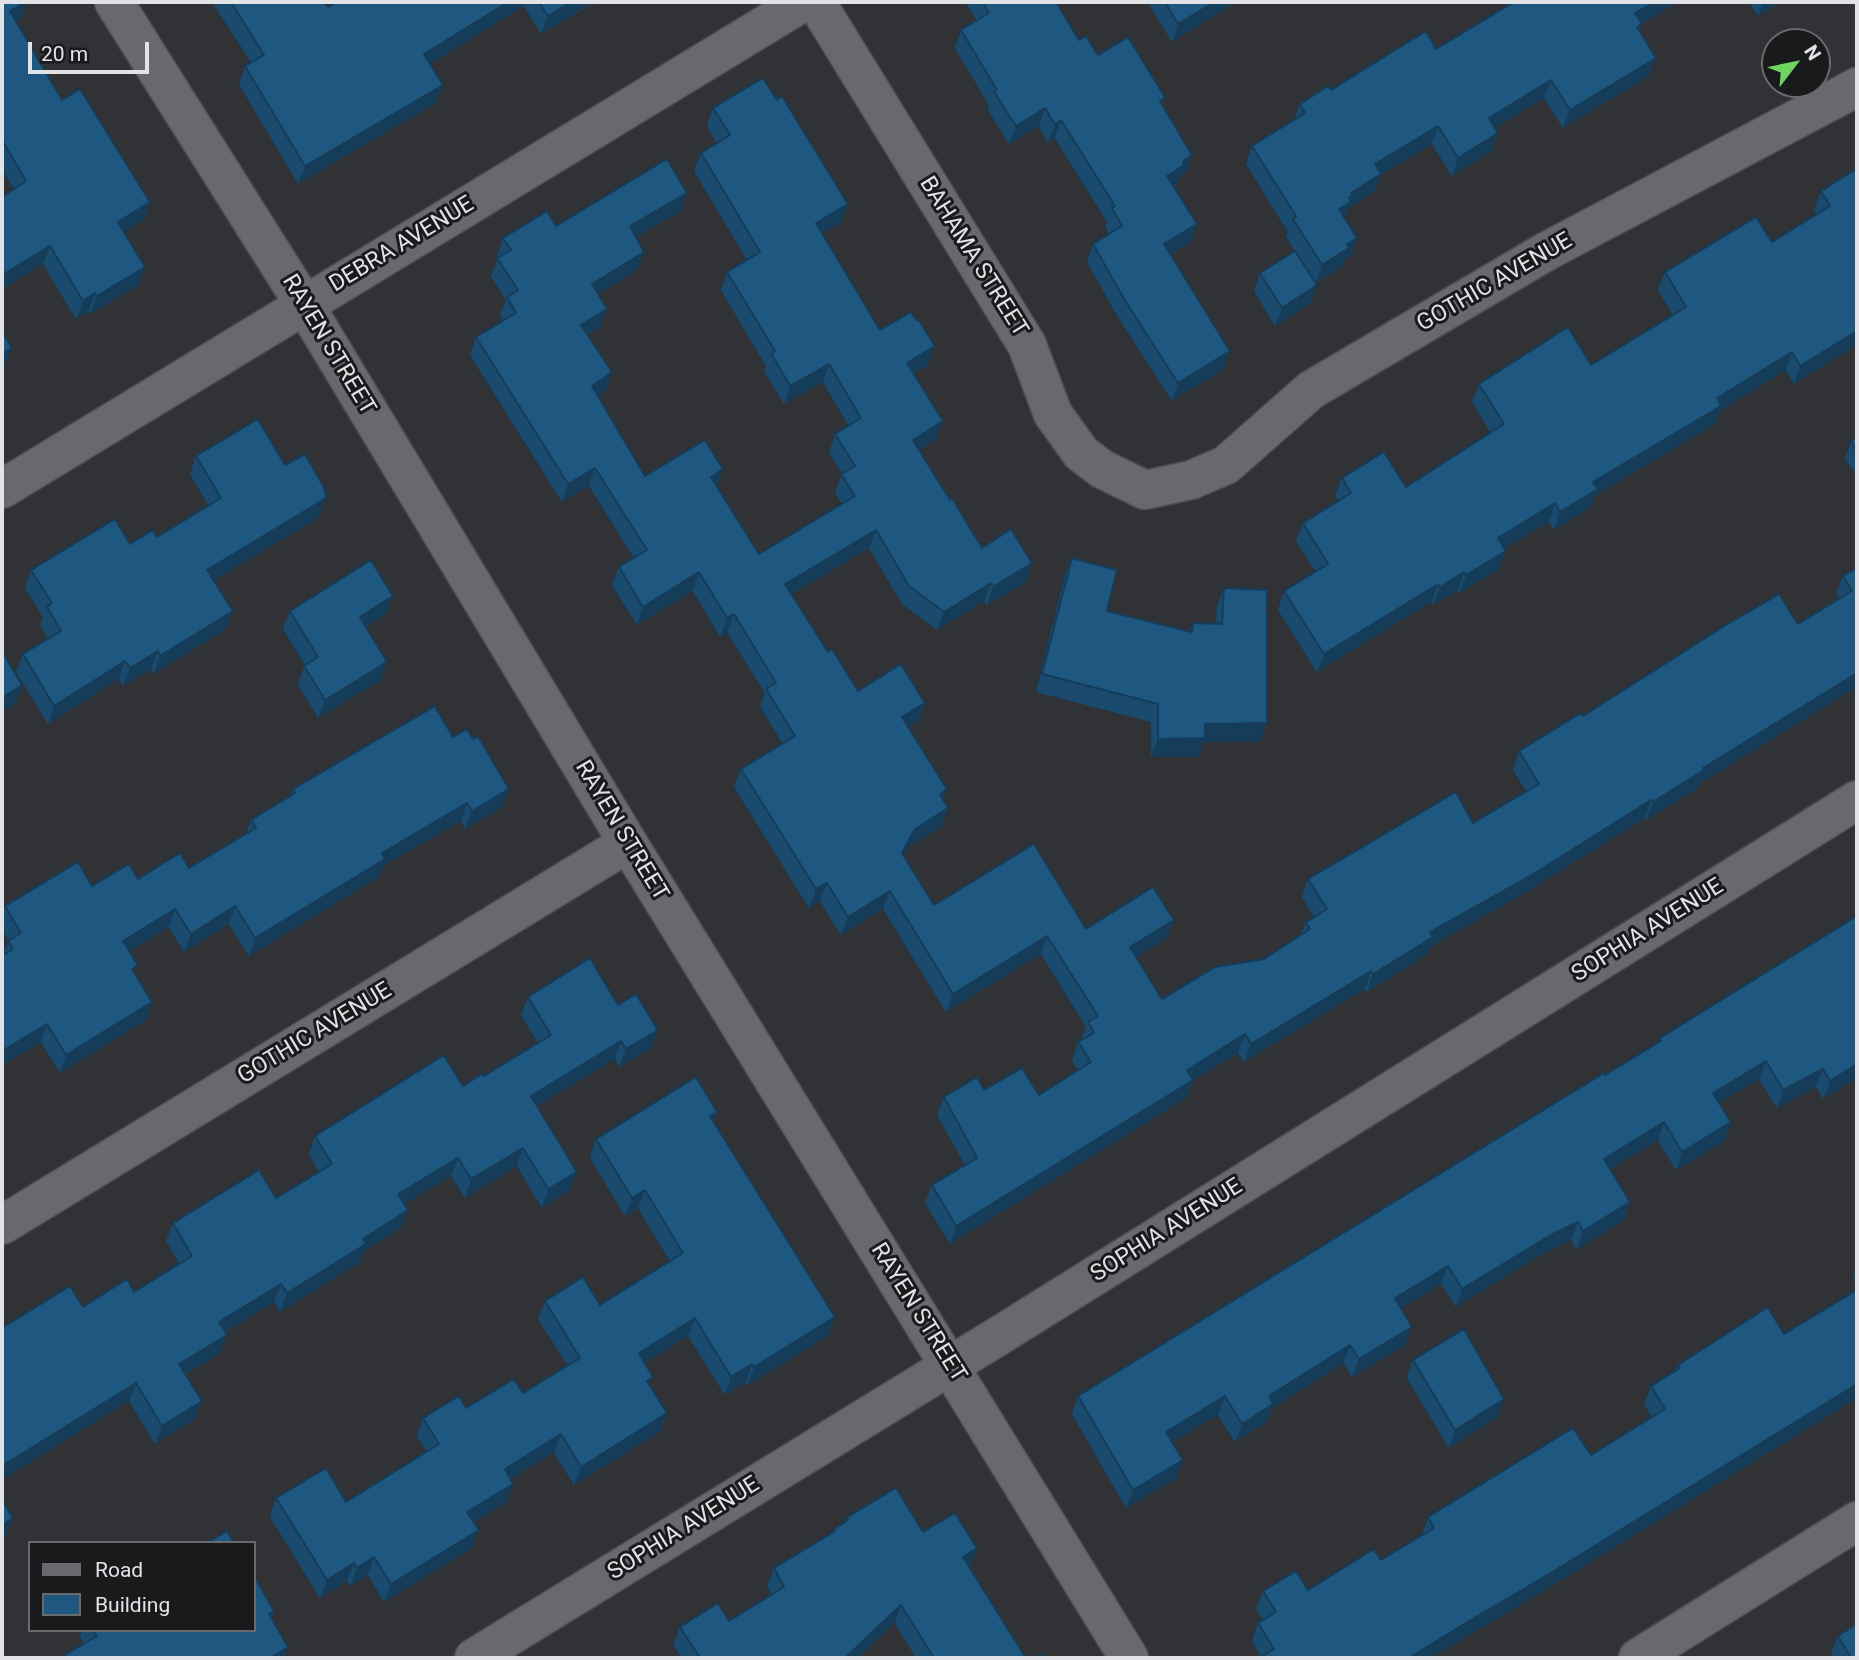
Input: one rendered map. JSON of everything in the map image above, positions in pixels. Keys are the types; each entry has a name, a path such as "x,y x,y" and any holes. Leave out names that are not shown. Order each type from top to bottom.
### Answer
{"street":[{"name":"RAYEN STREET","path":"114,2 304,304 628,843 1129,1658"},
{"name":"DEBRA AVENUE","path":"2,489 803,2"},
{"name":"BAHAMA STREET","path":"816,2 1027,345 1053,414 1081,453 1102,469 1145,490"},
{"name":"GOTHIC AVENUE","path":"1145,490 1191,480 1226,465 1311,390 1547,251 1857,87"},
{"name":"SOPHIA AVENUE","path":"474,1658 1857,800"},
{"name":"GOTHIC AVENUE","path":"2,1225 628,843"},
{"path":"1638,1658 1857,1521"}],"building":[{"path":"2,2 26,2 10,11 62,100 80,89 150,202 118,222 145,267 97,296 95,293 83,301 50,246 2,275 2,197 26,181 2,140"},
{"path":"231,2 324,2 328,7 337,2 508,2 424,54 443,85 305,166 245,66 264,55"},
{"path":"539,2 571,2 548,16"},
{"path":"983,2 1056,2 1079,40 1086,36 1098,55 1128,37 1165,97 1160,101 1192,155 1184,160 1183,166 1167,176 1197,224 1164,244 1230,351 1178,383 1124,299 1093,244 1122,226 1112,208 1115,206 1061,120 1055,125 1045,108 1016,126 994,92 997,90 961,30 989,13"},
{"path":"1165,2 1214,2 1178,24"},
{"path":"1514,2 1655,2 1635,13 1642,24 1637,27 1656,58 1570,110 1551,80 1489,118 1498,133 1458,158 1438,126 1375,164 1381,174 1351,193 1351,202 1339,209 1357,238 1347,244 1349,248 1322,265 1293,219 1296,216 1252,146 1305,113 1300,104 1328,86 1331,90 1426,31 1436,49"},
{"path":"763,78 777,100 782,96 848,204 816,223 880,330 911,312 935,346 907,363 943,421 913,440 982,548 1011,529 1032,563 993,587 991,583 944,612 909,586 876,530 785,584 828,652 832,649 858,691 901,664 925,703 902,717 947,789 940,794 948,808 915,829 902,853 934,905 1034,844 1086,929 1153,887 1174,920 1130,947 1162,999 1215,967 1264,959 1310,929 1306,922 1327,909 1308,879 1456,792 1473,823 1539,784 1519,751 1581,713 1583,716 1779,594 1798,624 1852,591 1843,576 1857,568 1857,673 1653,802 1651,800 1535,873 1430,932 1433,937 1373,974 1371,971 1251,1044 1245,1034 1187,1070 1193,1080 956,1226 932,1185 977,1158 944,1097 977,1077 984,1090 1022,1068 1039,1095 1091,1062 1078,1042 1094,1033 1088,1022 1098,1016 1047,936 953,994 890,891 848,917 827,883 816,889 741,769 795,736 766,689 776,683 734,614 727,618 699,572 643,607 619,567 647,550 595,468 568,484 476,337 516,313 507,297 518,290 497,258 511,250 503,238 547,211 556,226 667,159 687,193 630,226 644,252 592,284 607,309 581,325 612,372 592,386 645,476 705,440 723,469 711,477 759,554 855,496 841,474 855,466 835,434 861,418 829,364 790,386 771,353 775,351 727,272 760,252 701,153 730,135 713,108"},
{"path":"1856,169 1857,331 1800,366 1792,352 1717,398 1721,406 1593,482 1598,489 1560,512 1555,503 1498,538 1506,551 1466,575 1464,572 1440,587 1438,584 1324,654 1284,591 1328,564 1303,523 1351,493 1342,478 1384,452 1406,487 1504,424 1479,384 1568,327 1591,365 1686,307 1665,272 1756,217 1772,242 1830,206 1821,191"},
{"path":"1295,251 1317,285 1282,308 1260,273"},
{"path":"2,332 12,348 2,354"},
{"path":"258,419 285,465 305,454 327,496 207,570 233,611 160,656 158,651 130,668 125,661 54,706 23,654 61,631 47,607 52,603 31,570 115,519 130,544 153,530 157,537 221,498 196,456"},
{"path":"1857,437 1857,449 1851,441"},
{"path":"1072,558 1117,570 1107,611 1192,632 1193,623 1222,624 1224,588 1267,590 1267,723 1205,724 1205,738 1158,739 1158,704 1042,674"},
{"path":"371,560 393,596 360,617 387,662 325,700 304,666 318,657 290,611"},
{"path":"2,651 22,685 2,698"},
{"path":"435,706 453,737 467,729 473,739 478,736 509,789 472,811 467,803 382,853 385,859 255,938 235,906 191,934 175,909 123,941 138,965 132,969 152,1002 66,1055 47,1024 2,1051 2,956 13,949 8,941 21,933 5,906 78,862 92,886 129,864 138,879 180,853 189,868 256,828 251,820 295,793 293,789"},
{"path":"1857,916 1857,1064 1830,1081 1823,1069 1783,1090 1766,1061 1713,1093 1731,1122 1682,1152 1664,1122 1604,1159 1630,1202 1583,1231 1578,1222 1549,1236 1462,1289 1448,1266 1395,1298 1412,1327 1359,1359 1350,1345 1269,1396 1273,1404 1242,1424 1225,1396 1166,1432 1183,1460 1133,1490 1078,1396 1604,1073 1605,1075 1661,1041 1660,1038"},
{"path":"590,958 618,1005 636,994 658,1030 626,1049 621,1041 531,1096 577,1172 548,1189 523,1148 471,1179 458,1158 398,1194 408,1210 363,1239 366,1244 287,1293 281,1284 219,1322 227,1335 179,1364 202,1401 162,1426 136,1383 2,1466 2,1328 70,1286 83,1307 127,1279 134,1292 192,1256 173,1223 259,1170 276,1198 332,1164 315,1136 444,1055 463,1086 551,1035 528,997"},
{"path":"696,1077 717,1112 710,1116 835,1317 754,1367 752,1364 731,1377 695,1318 639,1353 653,1377 647,1381 667,1413 581,1467 561,1434 505,1469 513,1484 467,1512 479,1530 391,1584 374,1557 357,1568 354,1563 327,1580 276,1498 326,1468 346,1502 439,1444 423,1418 449,1402 459,1396 466,1408 514,1379 523,1393 580,1358 545,1301 583,1277 600,1305 683,1253 645,1190 632,1198 596,1139"},
{"path":"1857,1290 1857,1384 1549,1574 1409,1658 1259,1658 1274,1649 1258,1623 1276,1612 1263,1591 1296,1571 1308,1590 1374,1549 1381,1560 1434,1528 1428,1517 1573,1428 1591,1455 1665,1409 1651,1386 1680,1368 1678,1365 1768,1307 1784,1334"},
{"path":"1464,1329 1504,1399 1455,1430 1413,1360"},
{"path":"896,1488 923,1532 955,1513 977,1548 963,1557 1026,1658 934,1658 901,1605 845,1658 700,1658 680,1627 718,1603 729,1621 784,1587 774,1568 835,1531 834,1529 848,1520 846,1518"},
{"path":"2,1500 13,1518 2,1525"},
{"path":"227,1531 233,1541 210,1541"},
{"path":"256,1580 274,1611 269,1614 288,1647 270,1658 60,1658 97,1636 94,1632 256,1632"},
{"path":"1857,1624 1857,1658 1846,1658 1850,1656 1838,1636"}]}
